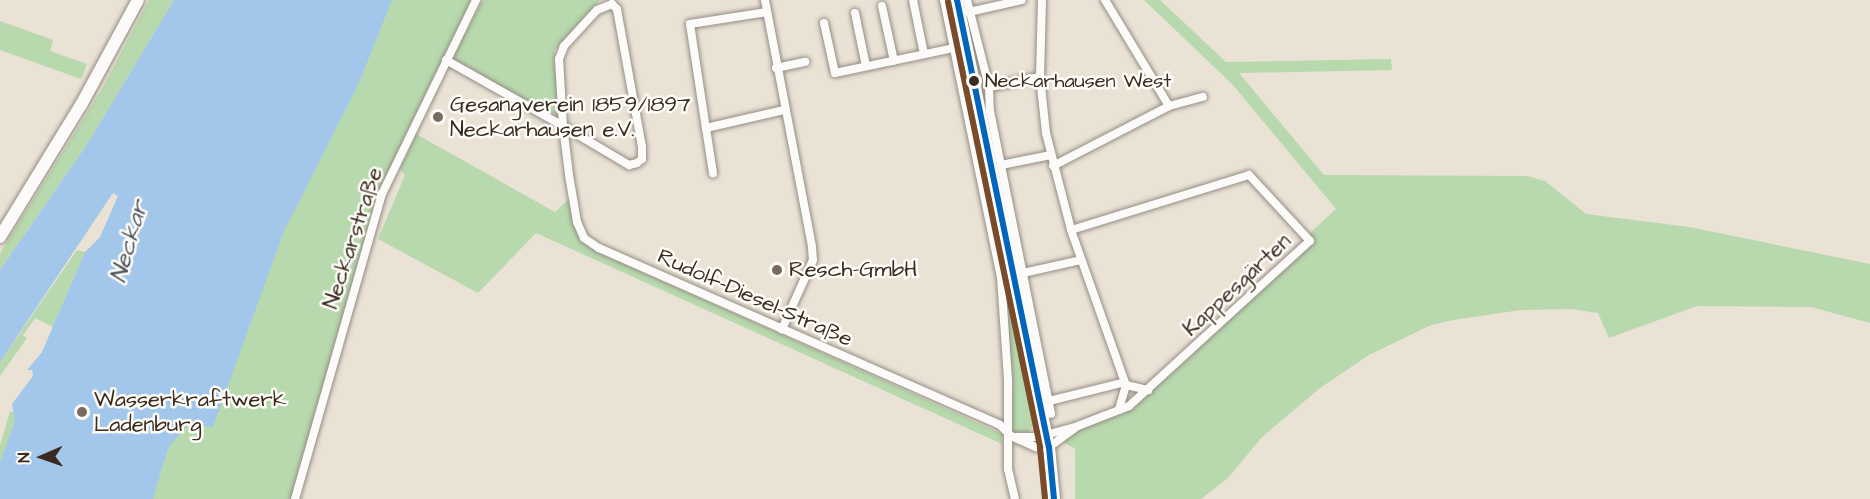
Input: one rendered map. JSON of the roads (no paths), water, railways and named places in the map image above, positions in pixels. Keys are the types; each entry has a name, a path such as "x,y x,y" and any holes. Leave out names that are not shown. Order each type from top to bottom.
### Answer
{"street":[{"path":"0,237 81,105 138,0"},
{"name":"Neckarstraße","path":"295,499 382,194 476,0"},
{"path":"765,0 813,260 782,329"},
{"path":"913,0 924,54"},
{"path":"944,0 1002,277 1008,380 1006,431 1009,480 1015,499"},
{"path":"957,0 1049,447 1054,499"},
{"path":"967,0 988,87 1001,165 1051,414"},
{"path":"969,12 1022,0"},
{"path":"1042,0 1040,77 1050,155 1071,230 1126,383 1119,410"},
{"path":"1105,0 1169,106"},
{"path":"446,60 629,165 642,159 617,9 612,4 597,10 560,52 563,126"},
{"path":"882,6 894,61"},
{"path":"713,173 690,24 767,12"},
{"path":"855,13 866,66"},
{"path":"824,22 835,73 954,48"},
{"path":"776,68 805,62"},
{"path":"988,87 1040,77"},
{"path":"1053,166 1169,106 1203,97"},
{"path":"706,128 784,110"},
{"name":"Rudolf-Diesel-Straße","path":"563,126 577,222 584,238 599,248 1000,425 1006,431 1036,447 1049,447"},
{"path":"1001,165 1050,155"},
{"name":"Kappesgärten","path":"1045,433 1078,426 1119,410 1148,390 1310,241 1249,175 1071,230"},
{"path":"1023,273 1081,260"},
{"path":"1050,401 1126,383 1148,390"},
{"name":"Kappesgärten","path":"1049,447 1078,426"},
{"path":"1017,437 1045,433"}],"water":[{"name":"Neckar","path":"174,0 392,0 358,85 284,231 213,427 187,425 168,448 153,499 0,499 0,463 15,421 12,404 33,376 32,370 27,370 42,352 85,252 100,237 118,196 113,193 0,362 0,270 86,146"}],"place":[{"name":"Neckarhausen West","path":"974,81"},
{"name":"Gesangverein 1859/1897 Neckarhausen e.V.","path":"438,117"},
{"name":"Resch-GmbH","path":"777,270"},
{"name":"Wasserkraftwerk Ladenburg","path":"82,412"}]}
